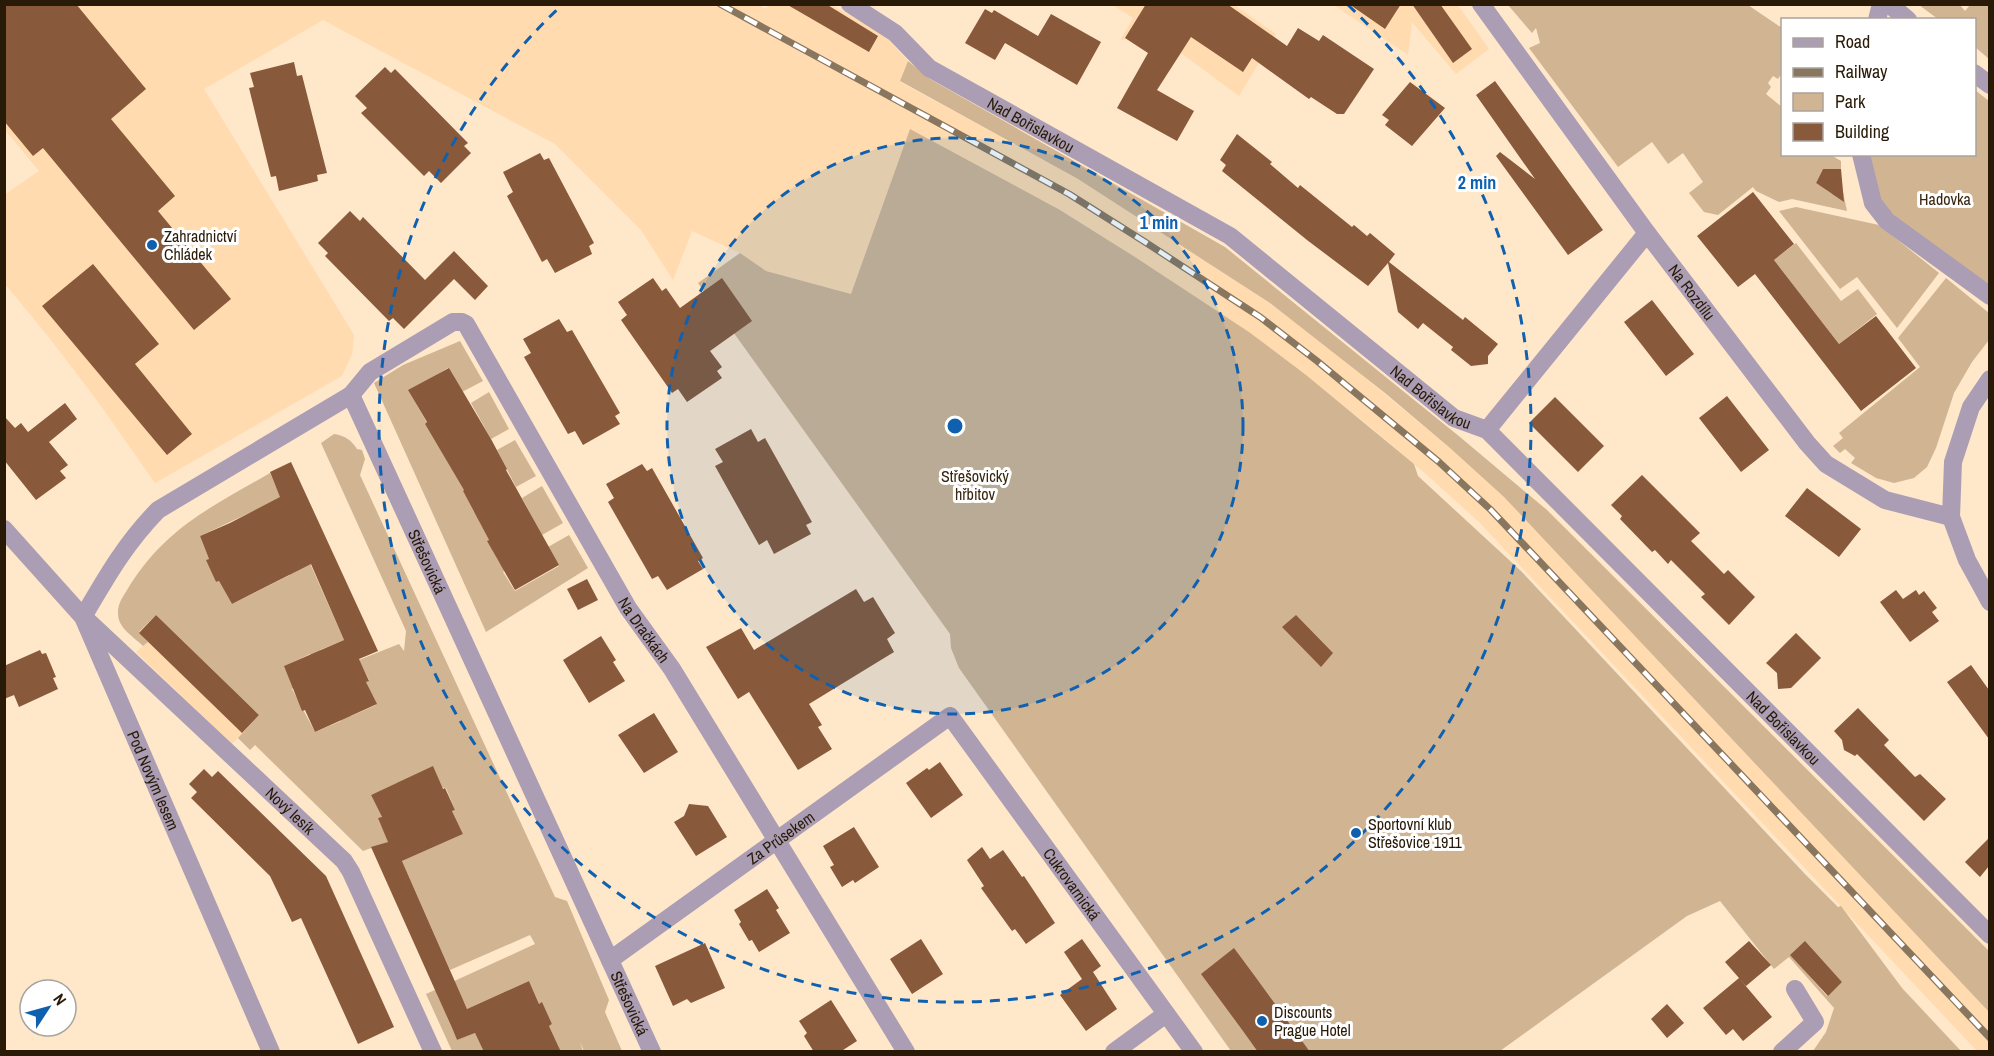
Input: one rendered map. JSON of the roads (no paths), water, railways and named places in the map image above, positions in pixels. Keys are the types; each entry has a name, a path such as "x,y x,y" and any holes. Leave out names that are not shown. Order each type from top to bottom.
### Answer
{"street":[{"name":"Nad Bořislavkou","path":"850,4 895,33 929,68 1230,236 1454,418 1487,430 1989,935"},
{"name":"Na Rozdílu","path":"1480,4 1647,233 1807,443 1826,464 1886,500 1951,517"},
{"path":"1889,4 1906,18"},
{"path":"1976,75 1989,85"},
{"path":"1861,156 1873,203 1887,221 1989,296"},
{"path":"1487,430 1647,233"},
{"name":"Na Dračkách","path":"351,395 370,372 453,322 466,324 628,608 672,669 906,1052"},
{"path":"1989,379 1971,408 1953,462 1951,517 1967,560 1989,602"},
{"path":"83,617 116,561 135,534 158,510 351,395"},
{"name":"Střešovická","path":"351,395 652,1052"},
{"name":"Pod Novým lesem","path":"4,529 83,617 271,1052"},
{"name":"Nový lesík","path":"83,617 344,861 433,1052"},
{"name":"Za Průsekem","path":"610,960 950,716"},
{"name":"Cukrovarnická","path":"950,716 1194,1052"},
{"path":"1782,1052 1815,1022 1794,989"},
{"path":"1114,1052 1166,1014"}],"railway":[{"path":"720,4 1069,194 1260,317 1317,361 1439,462 1491,510 1990,1038"}],"place":[{"name":"Zahradnictví Chládek","path":"152,245"},
{"name":"Sportovní klub Střešovice 1911","path":"1356,833"},
{"name":"Discounts Prague Hotel","path":"1262,1021"}],"park label":[{"name":"Hadovka","path":"1945,199"},
{"name":"Střešovický hřbitov","path":"975,485"}]}
